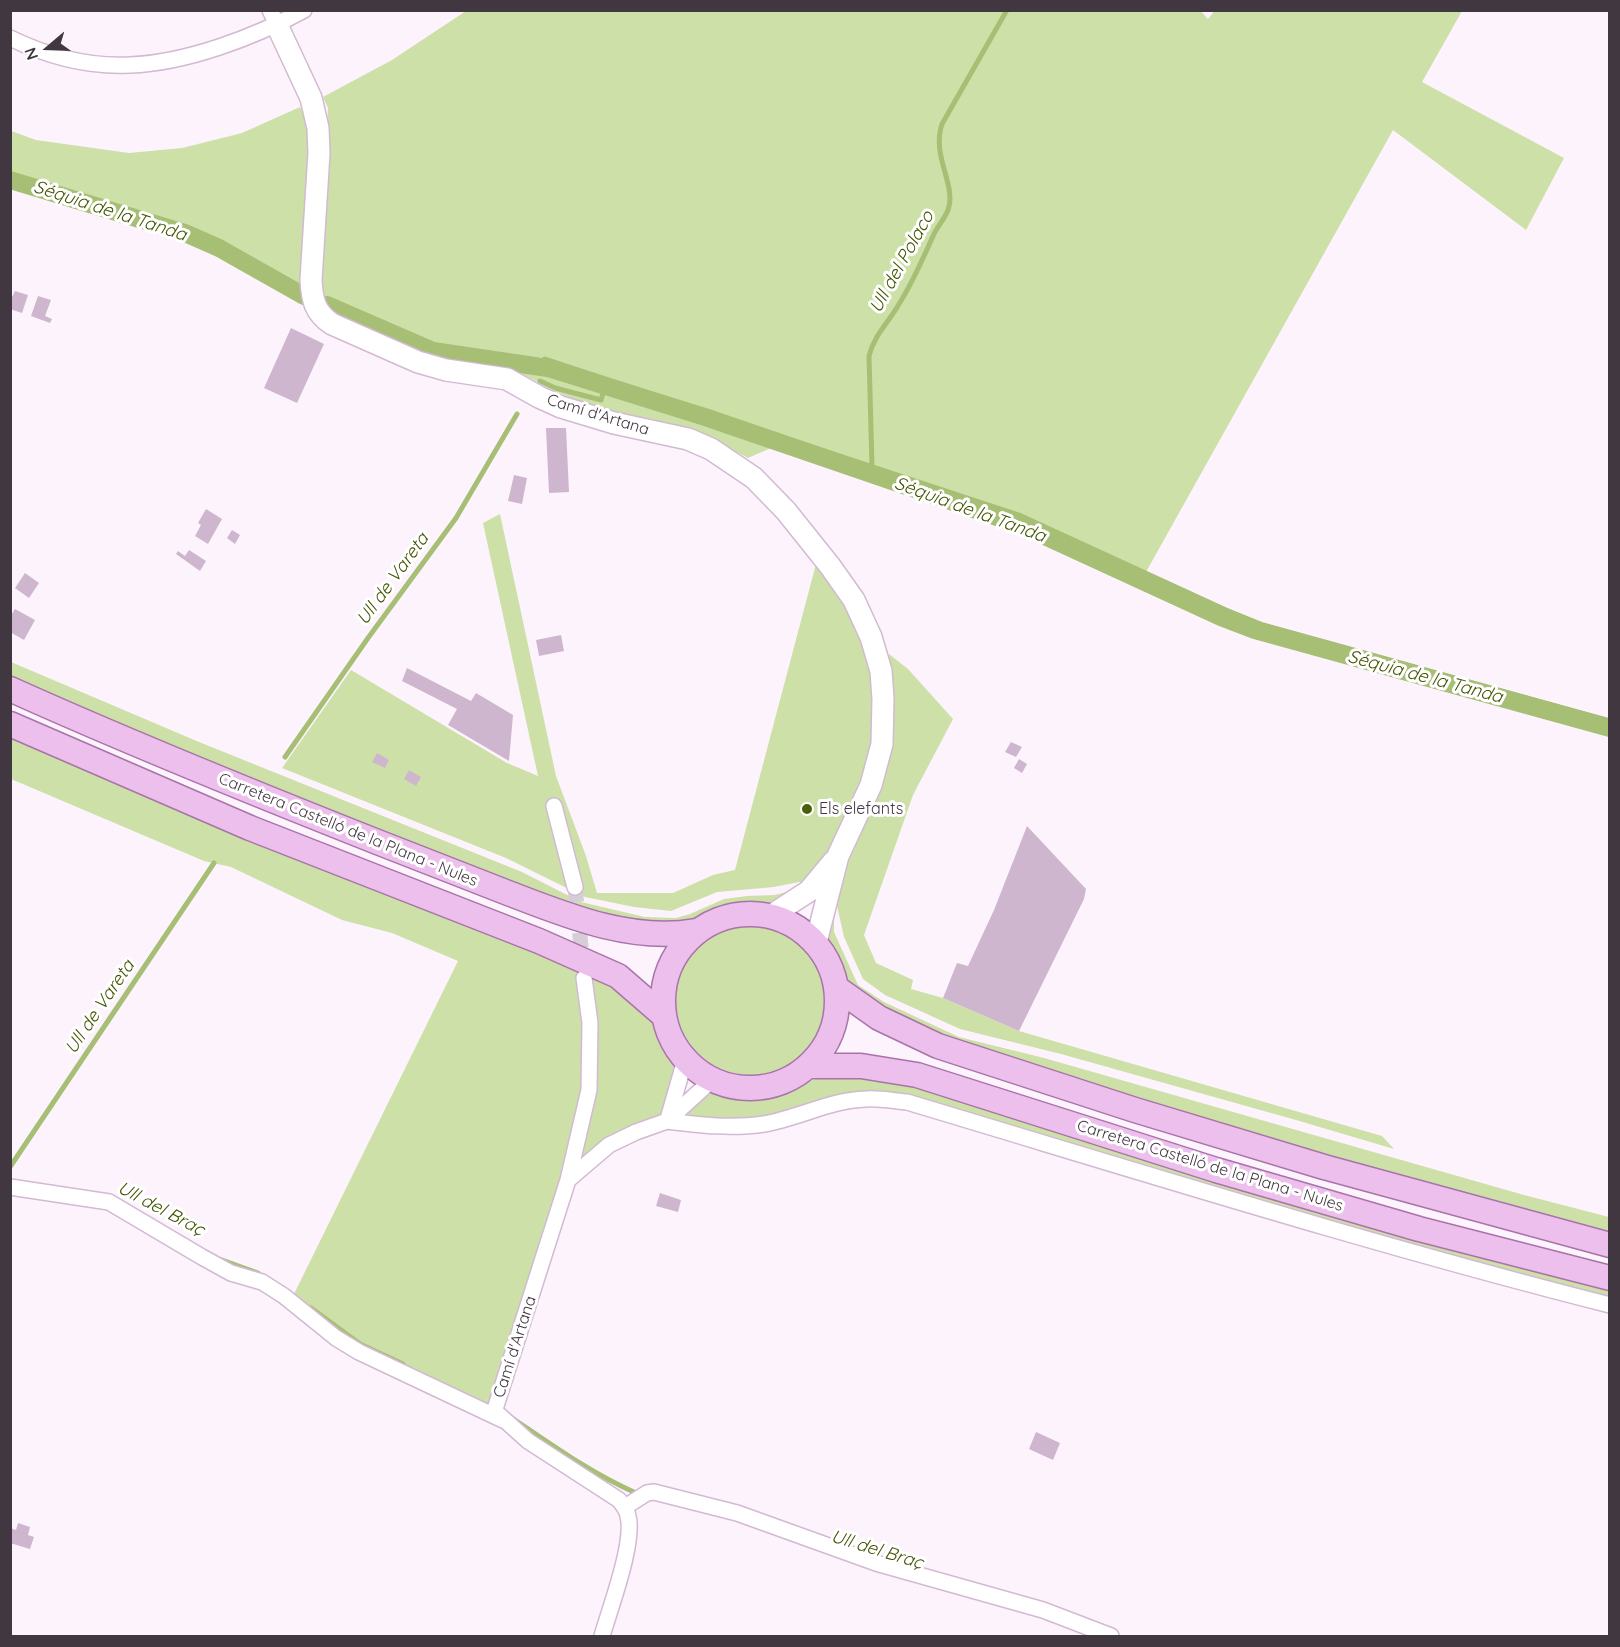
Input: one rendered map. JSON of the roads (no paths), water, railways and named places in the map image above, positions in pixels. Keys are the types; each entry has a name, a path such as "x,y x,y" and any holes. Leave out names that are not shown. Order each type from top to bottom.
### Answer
{"main road":[{"name":"Carretera Castelló de la Plana - Nules","path":"10,689 264,797 553,910 644,933 672,935 696,931"},
{"name":"Carretera Castelló de la Plana - Nules","path":"10,724 250,828 540,941 618,976 663,1015"},
{"path":"732,914 772,915 796,925 816,942 831,964 838,989 837,1017 827,1044 810,1066 780,1084 745,1089 712,1080 685,1060 671,1039 663,1015 664,984 675,954 696,931 732,914"},
{"name":"Carretera Castelló de la Plana - Nules","path":"838,989 879,1018 938,1046 1135,1110 1324,1167 1610,1245"},
{"name":"Carretera Castelló de la Plana - Nules","path":"810,1066 861,1066 917,1076 1238,1177 1419,1229 1610,1278"}],"street":[{"path":"10,38 32,48 79,62 130,65 176,59 273,18 304,10"},
{"name":"Camí d'Artana","path":"273,18 311,98 318,128 319,153 311,280 316,310 322,318 418,362 446,370 507,379 561,407 614,423 688,439 711,449 754,478 786,511 854,600 871,637 881,670 882,744 871,785 838,856 816,942"},
{"path":"554,806 575,887"},
{"name":"Camí d'Artana","path":"772,915 809,891 838,856"},
{"path":"568,1180 589,1090 590,1023 584,978"},
{"path":"667,1121 685,1060"},
{"path":"568,1180 609,1145 667,1121 712,1080"},
{"path":"667,1121 704,1126 760,1125 783,1121 809,1110 867,1098 908,1102 1227,1200 1610,1305"},
{"name":"Camí d'Artana","path":"568,1180 495,1409 496,1413 528,1441 619,1500 625,1508"},
{"path":"10,1187 109,1202 231,1273 262,1282 358,1352 505,1421"},
{"path":"602,1636 629,1540 629,1517 625,1508 647,1493 654,1492 737,1513 876,1563 1043,1610 1111,1636"}],"waterway":[{"name":"Ull del Polaco","path":"871,473 869,356 871,348 909,287 948,210 949,191 941,159 939,136 942,124 1007,10"},
{"name":"Séquia de la Tanda","path":"10,180 185,233 219,248 304,296"},
{"name":"Séquia de la Tanda","path":"327,305 433,351 548,368 705,417 1023,526 1221,617 1255,630 1610,728"},
{"path":"540,367 542,360 545,359 1019,515 1263,625 1610,721"},
{"name":"Ull de Vareta","path":"540,381 555,388 601,400 605,386"},
{"name":"Ull de Vareta","path":"285,757 456,518 517,414"},
{"name":"Ull de Vareta","path":"10,1167 214,863"},
{"name":"Ull del Braç","path":"222,1260 258,1273"},
{"name":"Ull del Braç","path":"311,1308 360,1344 403,1364"},
{"name":"Ull del Braç","path":"512,1418 588,1468 636,1493"}],"tunnel":[{"path":"575,887 583,966"}],"place":[{"name":"Els elefants","path":"807,809"}]}
